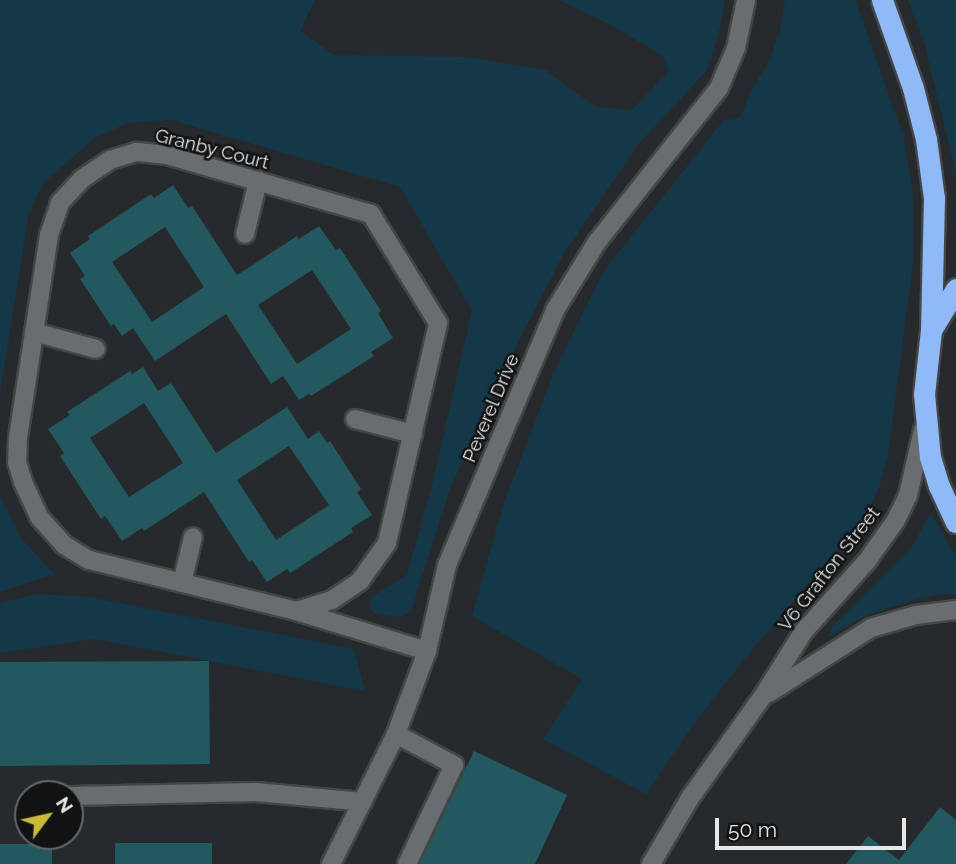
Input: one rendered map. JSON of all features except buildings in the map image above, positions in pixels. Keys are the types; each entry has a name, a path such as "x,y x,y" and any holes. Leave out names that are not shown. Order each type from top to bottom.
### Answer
{"highway":[{"path":"882,0 913,88 926,139 934,198 931,330 926,361 924,422 936,477 956,522"},
{"path":"931,330 956,289"}],"street":[{"name":"Peverel Drive","path":"331,864 396,734 427,650 447,565 555,310 597,242 719,88 736,48 746,0"},
{"name":"Granby Court","path":"296,611 332,600 360,581 387,543 439,323 371,214 167,155 136,152 110,160 82,179 60,202 49,235 18,437 17,462 39,517 64,545 89,560 296,611 427,650"},
{"path":"245,234 258,181"},
{"path":"34,332 96,349"},
{"path":"355,419 412,434"},
{"name":"V6 Grafton Street","path":"651,864 690,799 763,696 804,631 867,561 896,520 908,495 924,422"},
{"path":"182,583 193,537"},
{"name":"V6 Grafton Street","path":"763,696 871,628 916,615 956,610"},
{"path":"396,734 454,765 407,864"},
{"path":"84,796 256,792 363,802"}],"shaded area":[{"path":"315,0 300,31 334,55 467,57 545,70 596,107 632,110 668,72 663,56 613,26 559,0 725,0 718,36 707,70 638,145 564,253 517,344 451,486 411,611 401,617 375,614 370,608 371,597 407,575 433,481 472,311 400,187 172,120 128,123 96,137 42,184 28,217 0,393 0,1"},
{"path":"785,0 855,0 903,135 913,195 913,262 888,454 879,488 865,516 745,658 694,724 646,794 543,739 582,679 472,616 504,503 554,372 603,272 724,120 741,117 750,92 769,62 780,31"},
{"path":"908,0 956,0 956,174 925,45"},
{"path":"0,495 21,538 54,574 0,592"},
{"path":"931,513 956,557 956,595 939,594 906,602 865,616 829,637 830,629 911,548"},
{"path":"37,594 90,597 354,649 365,691 94,639 0,653 0,603"}]}
